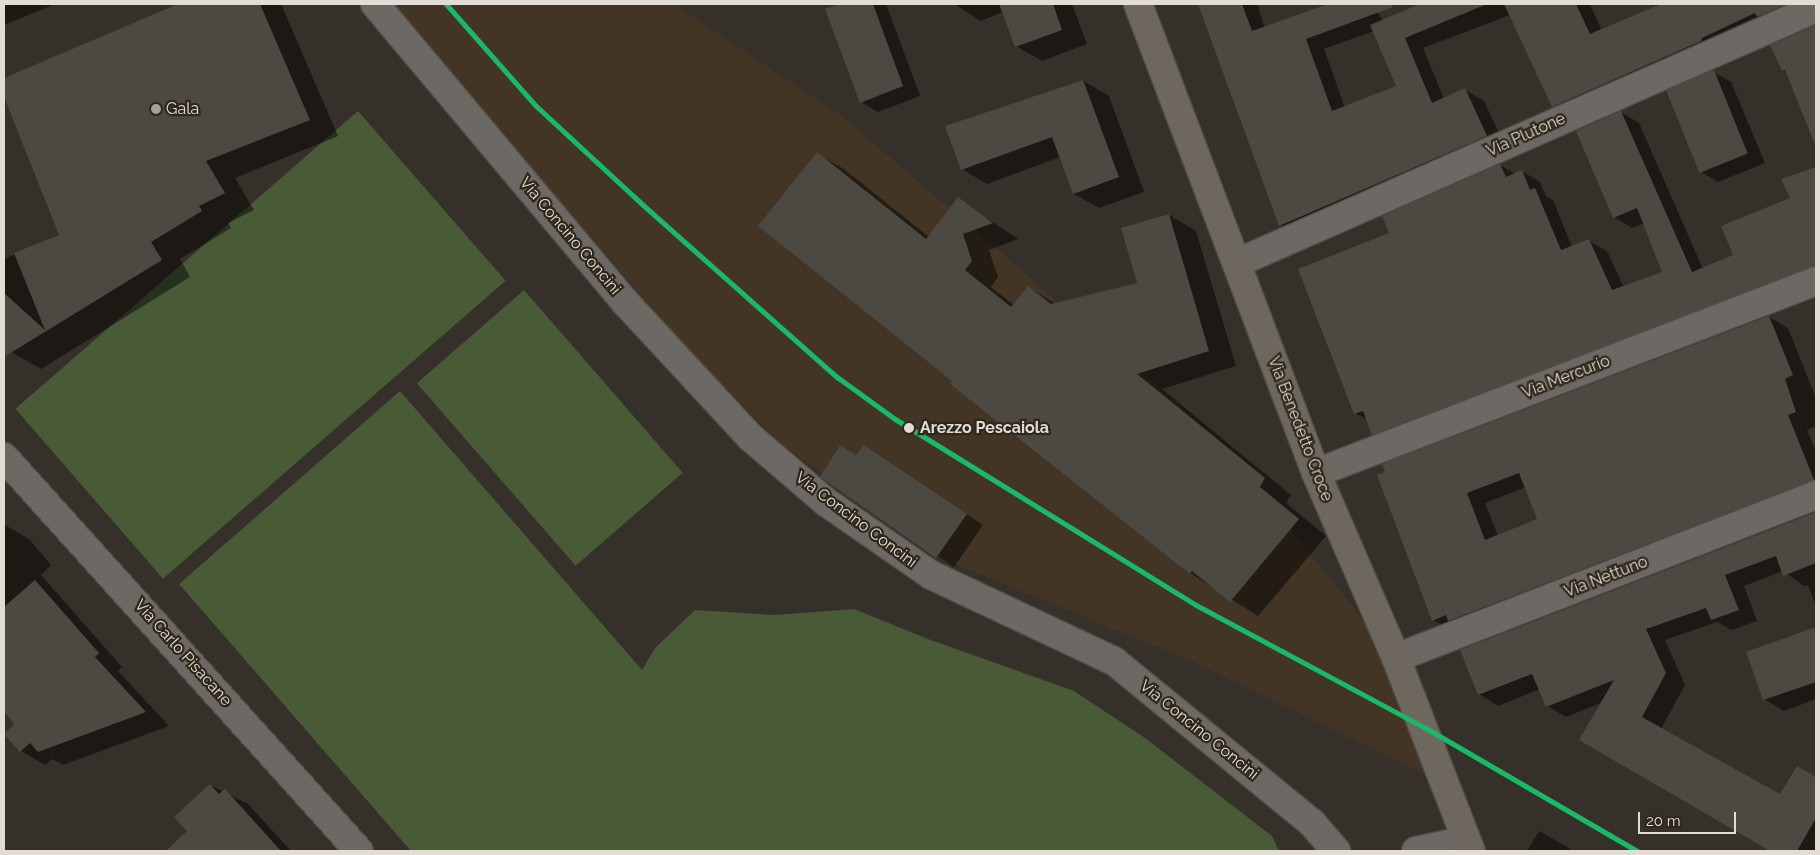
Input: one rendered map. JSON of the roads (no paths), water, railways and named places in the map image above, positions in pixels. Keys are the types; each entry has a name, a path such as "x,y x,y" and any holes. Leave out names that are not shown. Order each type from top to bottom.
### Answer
{"main road":[{"name":"Via Benedetto Croce","path":"1138,4 1316,473 1396,658 1468,845"}],"street":[{"name":"Via Concino Concini","path":"375,4 626,303 750,436 826,502 931,575 1114,661 1312,823 1336,851"},
{"name":"Via Plutone","path":"1237,263 1816,8"},
{"name":"Via Mercurio","path":"1316,473 1816,281"},
{"name":"Via Carlo Pisacane","path":"4,457 360,851"},
{"name":"Via Nettuno","path":"1396,658 1816,495"},
{"path":"1416,851 1468,845"}],"place":[{"name":"Gala","path":"156,109"},
{"name":"Arezzo Pescaiola","path":"909,428"}]}
